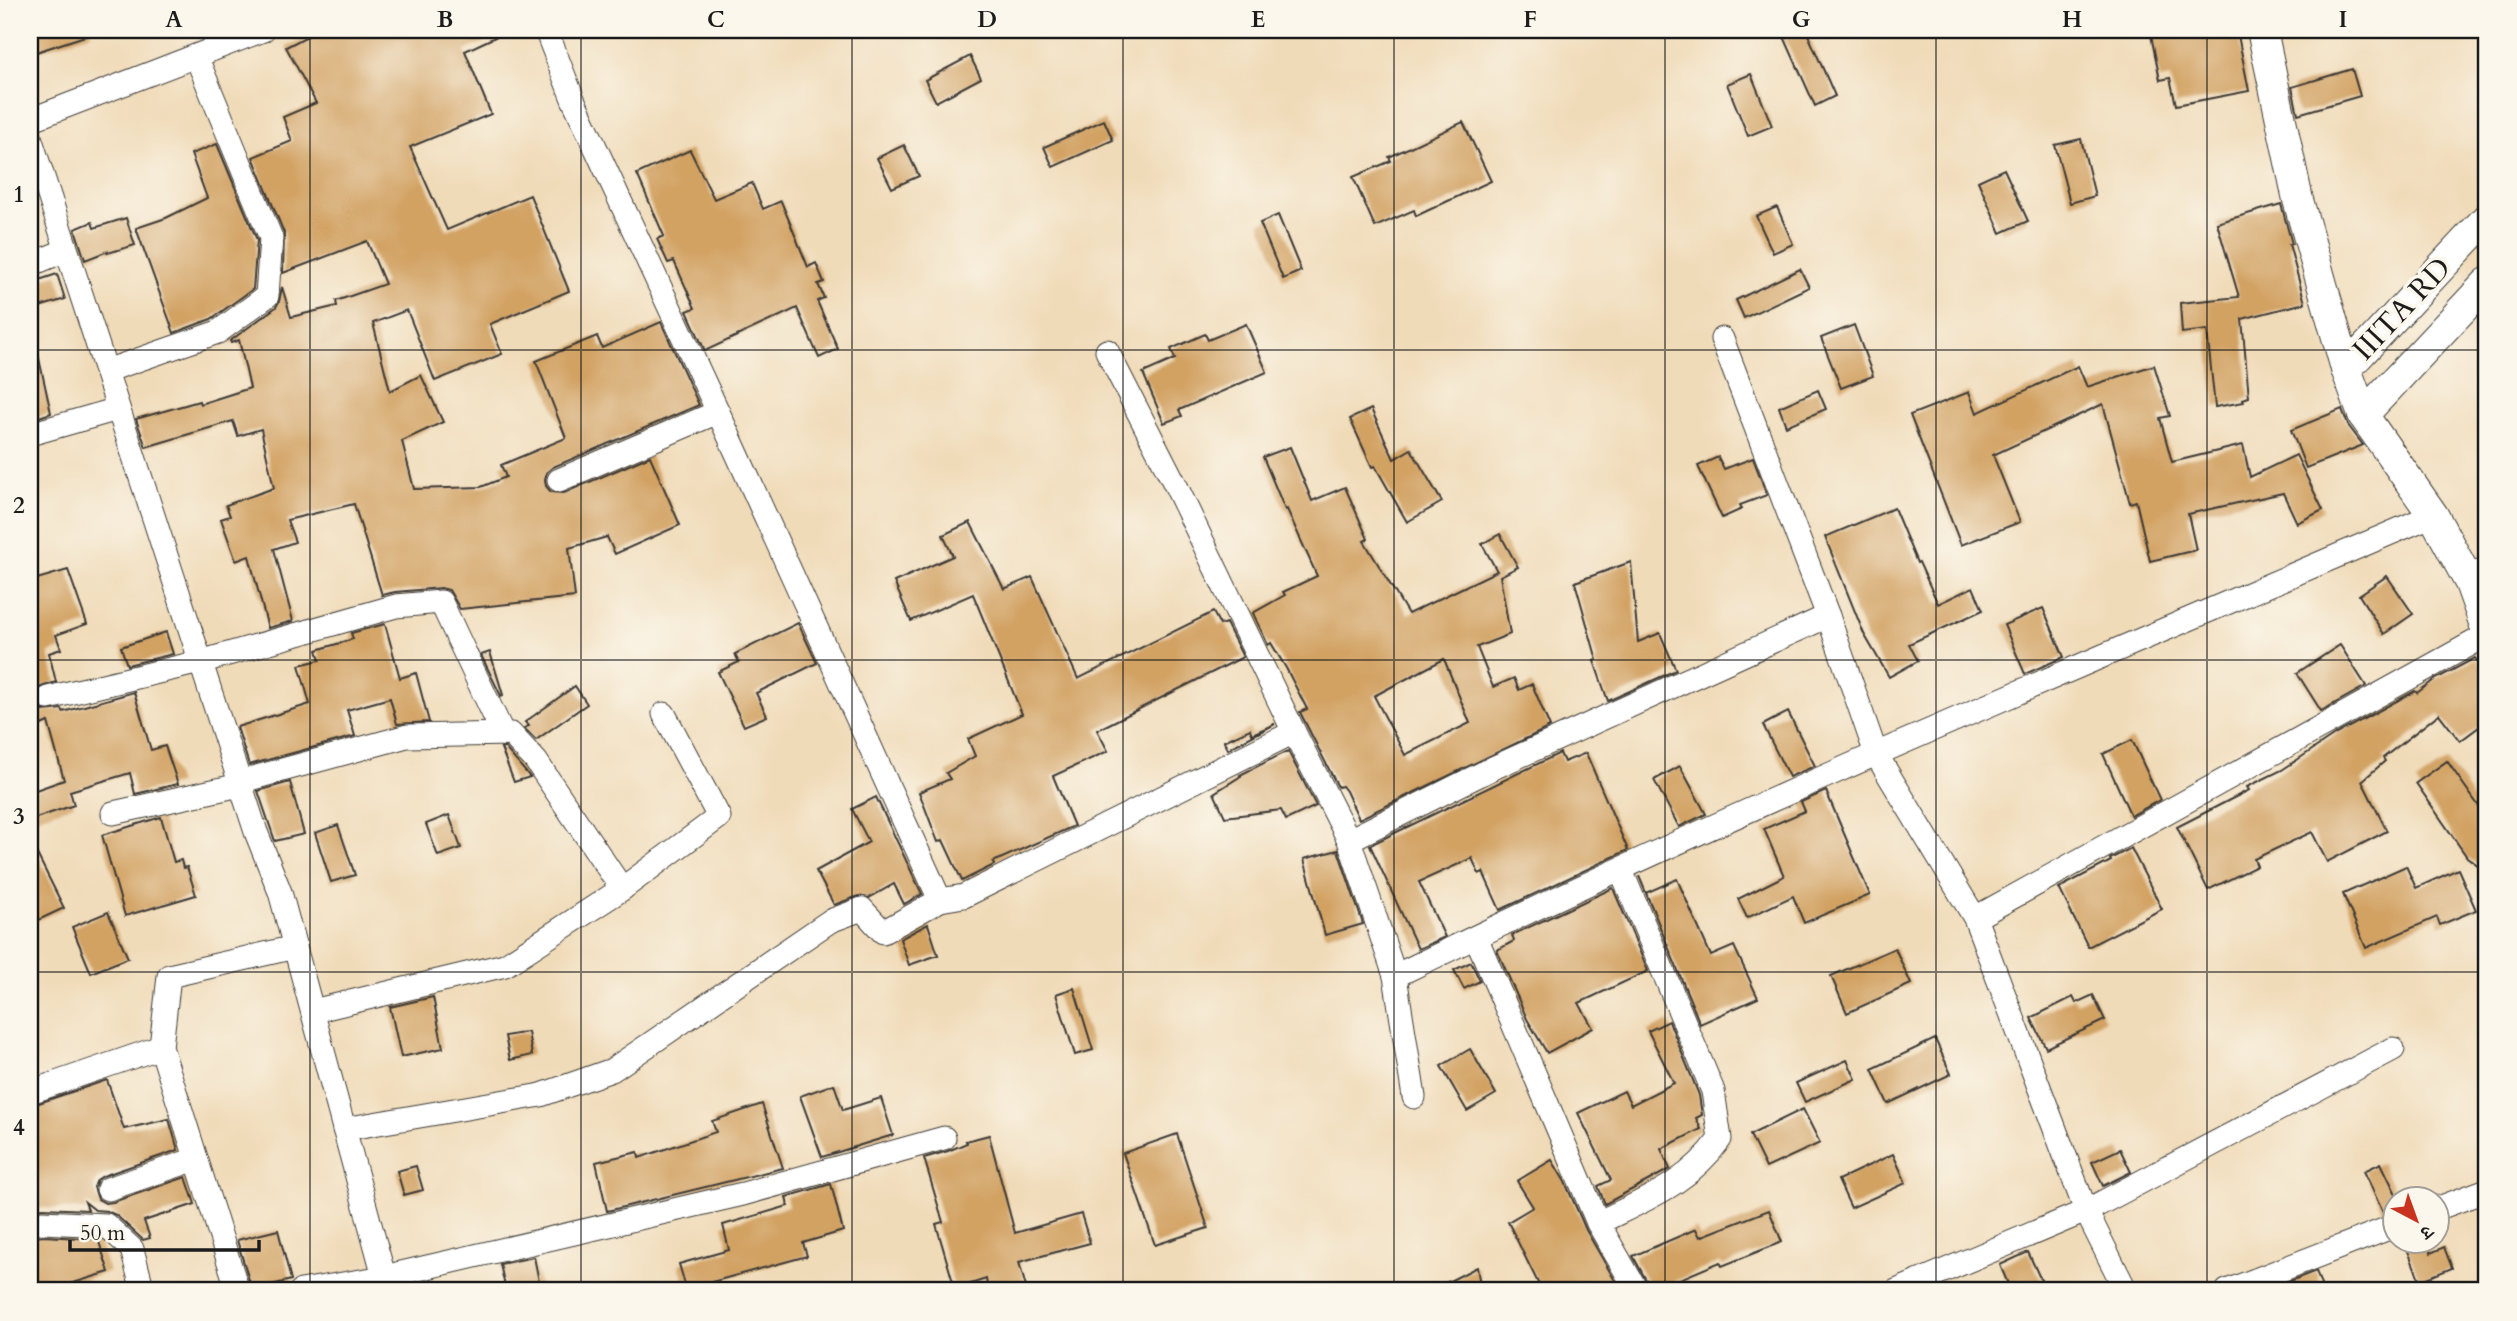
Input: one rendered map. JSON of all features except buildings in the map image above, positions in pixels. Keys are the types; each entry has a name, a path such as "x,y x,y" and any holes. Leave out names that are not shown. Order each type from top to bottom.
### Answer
{"street":[{"path":"30,120 263,30"},
{"path":"546,30 573,99 719,412 940,900"},
{"path":"1975,918 2487,633 2479,575 2363,415 2346,369 2298,200 2262,30"},
{"path":"106,371 218,332 267,296 271,238 196,56"},
{"path":"30,138 240,785 281,892 386,1284"},
{"name":"IIITA RD","path":"2346,369 2487,218"},
{"path":"30,264 66,250"},
{"name":"IIITA RD","path":"2363,415 2487,283"},
{"path":"1722,338 1828,616 1876,754 1975,918 2086,1211 2126,1291"},
{"path":"1107,351 1175,484 1293,732 1349,840 1395,976 1414,1097"},
{"path":"30,434 118,409"},
{"path":"559,480 719,412"},
{"path":"1395,976 1876,754 2433,515"},
{"path":"48,698 200,662 396,606 442,602 503,734"},
{"path":"1349,840 1493,768 1828,616"},
{"path":"313,1011 505,965 622,888 719,817 664,714"},
{"path":"344,1129 541,1095 612,1070 830,921 862,909 883,932 940,900 964,896 1293,732"},
{"path":"113,813 240,785 246,780 407,736 511,734 536,761 622,888"},
{"path":"1598,1223 1682,1180 1705,1160 1720,1139 1713,1091 1621,870"},
{"path":"1476,937 1598,1223 1637,1291"},
{"path":"238,1291 162,1046 169,976 295,947"},
{"path":"30,1091 162,1046"},
{"path":"1896,1291 2086,1211 2393,1049"},
{"path":"301,1291 386,1284 743,1194 944,1138"},
{"path":"108,1189 195,1159"},
{"path":"2450,1204 2487,1190"},
{"path":"30,1224 106,1224 132,1249 143,1291"},
{"path":"2227,1291 2380,1232"}]}
